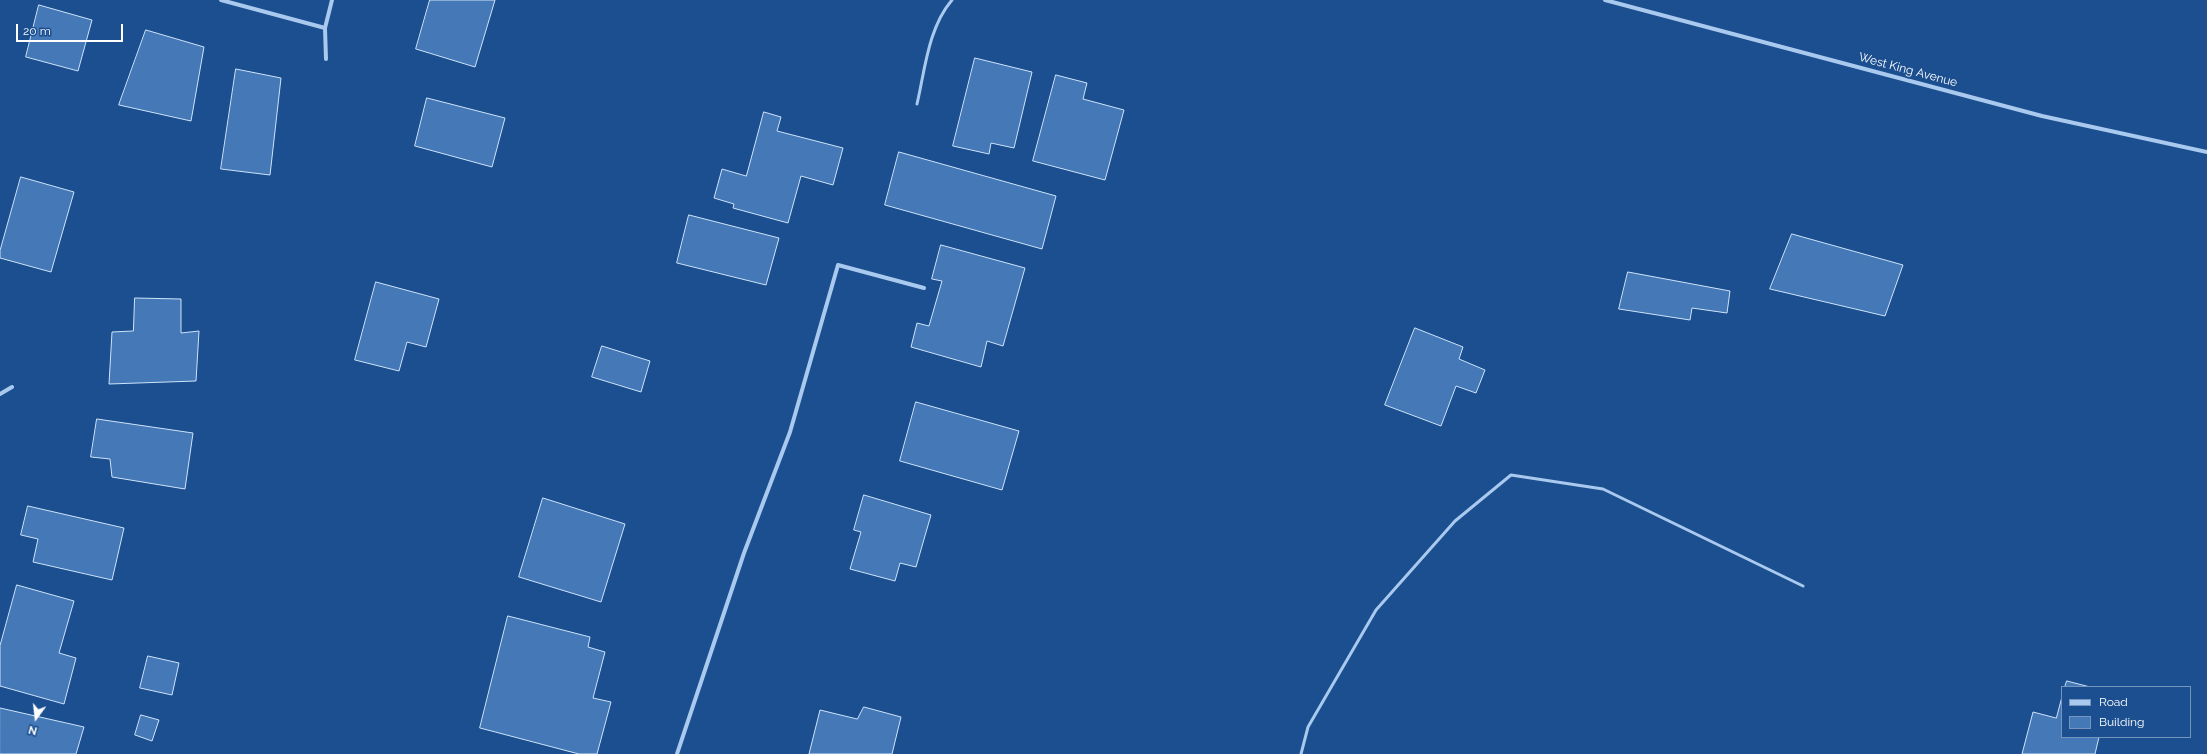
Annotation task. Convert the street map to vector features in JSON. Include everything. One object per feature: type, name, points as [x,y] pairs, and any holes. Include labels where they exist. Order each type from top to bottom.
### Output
[{"type":"street","points":[[221,0],[325,28]]},
{"type":"street","points":[[326,59],[325,28],[332,0]]},
{"type":"street","name":"West King Avenue","points":[[1605,0],[2042,116],[2207,152]]},
{"type":"street","points":[[677,754],[744,553],[790,432],[838,265],[924,288]]},
{"type":"street","points":[[0,394],[12,387]]},
{"type":"lane","points":[[917,104],[930,46],[941,13],[952,0]]},
{"type":"lane","points":[[1301,754],[1308,727],[1376,610],[1455,521],[1511,475],[1603,489],[1802,586]]},
{"type":"building","points":[[430,0],[495,0],[475,67],[416,49]]},
{"type":"building","points":[[39,5],[92,20],[78,71],[26,57]]},
{"type":"building","points":[[146,30],[204,47],[191,121],[119,105]]},
{"type":"building","points":[[975,58],[1032,72],[1014,148],[991,143],[989,154],[953,146]]},
{"type":"building","points":[[236,69],[281,78],[270,175],[221,169]]},
{"type":"building","points":[[1056,75],[1087,83],[1083,99],[1124,110],[1105,180],[1033,161]]},
{"type":"building","points":[[427,98],[505,118],[492,167],[415,146]]},
{"type":"building","points":[[764,112],[781,117],[777,131],[843,148],[833,185],[801,176],[788,223],[733,208],[734,204],[714,198],[722,169],[746,176]]},
{"type":"building","points":[[899,152],[1056,196],[1042,249],[885,205]]},
{"type":"building","points":[[21,177],[74,192],[51,272],[0,258],[0,251]]},
{"type":"building","points":[[689,215],[779,238],[766,285],[677,263]]},
{"type":"building","points":[[1792,234],[1903,265],[1885,316],[1770,289]]},
{"type":"building","points":[[941,245],[1025,268],[1003,346],[987,341],[981,367],[911,347],[917,323],[929,326],[942,281],[932,279]]},
{"type":"building","points":[[1628,272],[1730,291],[1727,313],[1692,308],[1690,320],[1619,309]]},
{"type":"building","points":[[376,282],[439,299],[426,347],[407,342],[399,371],[355,360]]},
{"type":"building","points":[[135,298],[181,299],[181,333],[199,331],[196,381],[109,384],[112,332],[133,331]]},
{"type":"building","points":[[1415,328],[1463,347],[1459,359],[1485,370],[1476,393],[1456,386],[1441,426],[1385,405]]},
{"type":"building","points":[[602,346],[650,361],[641,392],[592,377]]},
{"type":"building","points":[[916,402],[1019,431],[1002,490],[900,461]]},
{"type":"building","points":[[97,419],[193,433],[185,489],[112,477],[110,459],[91,457]]},
{"type":"building","points":[[864,495],[931,515],[916,567],[900,563],[895,581],[850,569],[861,532],[854,530]]},
{"type":"building","points":[[543,498],[625,524],[601,602],[519,577]]},
{"type":"building","points":[[28,506],[124,528],[112,580],[33,562],[38,539],[21,535]]},
{"type":"building","points":[[17,585],[74,601],[59,653],[76,658],[64,704],[0,686],[0,646]]},
{"type":"building","points":[[508,616],[590,637],[588,647],[605,652],[593,698],[611,702],[597,754],[579,754],[480,728]]},
{"type":"building","points":[[148,656],[179,663],[172,695],[140,688]]},
{"type":"building","points":[[2067,681],[2086,686],[2065,686]]},
{"type":"building","points":[[2061,700],[2061,738],[2099,738],[2095,754],[2022,754],[2033,712],[2056,718]]},
{"type":"building","points":[[864,707],[901,717],[892,754],[809,754],[820,710],[857,719]]},
{"type":"building","points":[[0,708],[84,727],[76,754],[0,754]]},
{"type":"building","points":[[141,715],[159,720],[152,741],[135,735]]}]
